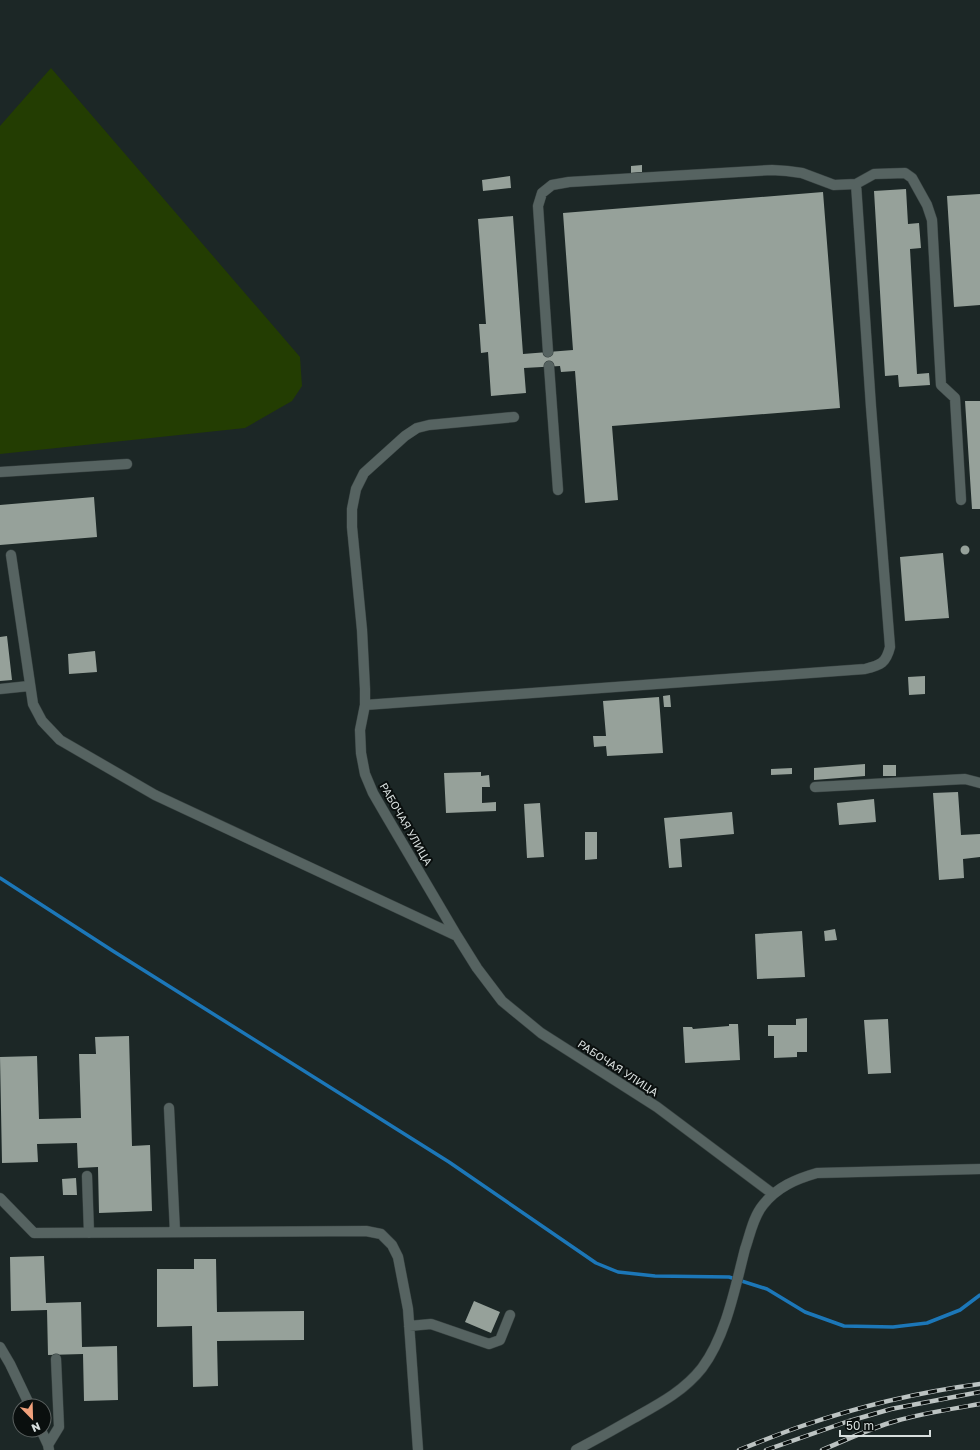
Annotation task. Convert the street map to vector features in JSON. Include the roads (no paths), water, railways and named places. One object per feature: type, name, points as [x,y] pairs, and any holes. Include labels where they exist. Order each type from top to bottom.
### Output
[{"type":"street","points":[[548,352],[538,206],[542,193],[552,185],[569,182],[772,170],[787,170],[834,185],[856,184],[874,174],[905,173],[912,178],[927,205],[932,220],[941,385],[955,398],[961,500]]},
{"type":"street","points":[[365,705],[865,669],[878,666],[887,658],[890,647],[871,407],[856,184]]},
{"type":"street","points":[[549,366],[558,490]]},
{"type":"street","name":"РАБОЧАЯ УЛИЦА","points":[[514,417],[429,425],[416,428],[364,473],[356,489],[352,509],[352,521],[362,630],[365,705],[360,730],[361,753],[365,774],[384,812],[457,936],[477,968],[502,1001],[541,1033],[657,1107],[774,1194]]},
{"type":"street","points":[[0,472],[127,464]]},
{"type":"street","points":[[11,555],[29,686],[33,704],[42,721],[60,740],[155,795],[457,936]]},
{"type":"street","points":[[0,689],[29,686]]},
{"type":"street","points":[[815,787],[965,778],[980,783]]},
{"type":"street","points":[[169,1108],[175,1232]]},
{"type":"street","points":[[576,1450],[675,1394],[692,1380],[712,1351],[722,1329],[753,1224],[762,1206],[774,1194],[788,1184],[802,1177],[817,1173],[980,1169]]},
{"type":"street","points":[[87,1176],[89,1233]]},
{"type":"street","points":[[0,1198],[34,1233],[366,1231],[381,1234],[392,1245],[398,1257],[408,1309],[418,1450]]},
{"type":"street","points":[[409,1326],[431,1324],[489,1344],[500,1340],[510,1315]]},
{"type":"street","points":[[0,1347],[26,1398]]},
{"type":"street","points":[[48,1448],[58,1427],[56,1359]]},
{"type":"street","points":[[44,1438],[48,1448]]},
{"type":"waterway","points":[[0,878],[113,951],[449,1162],[596,1263],[618,1272],[655,1276],[729,1277],[767,1289],[805,1312],[844,1326],[893,1327],[927,1323],[960,1310],[980,1295]]},
{"type":"railway","points":[[739,1450],[776,1435],[843,1413],[934,1391],[980,1384]]},
{"type":"railway","points":[[766,1450],[846,1422],[891,1409],[980,1392]]},
{"type":"railway","points":[[822,1450],[868,1431],[906,1418],[980,1404]]}]
